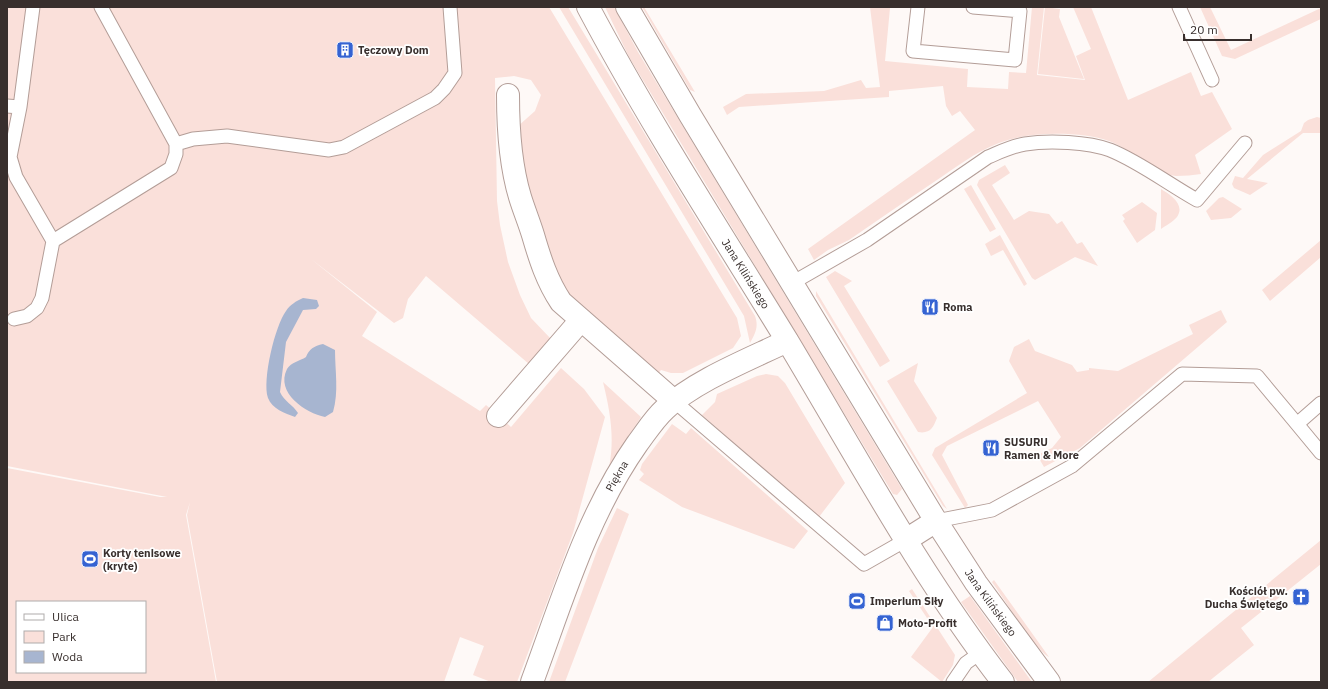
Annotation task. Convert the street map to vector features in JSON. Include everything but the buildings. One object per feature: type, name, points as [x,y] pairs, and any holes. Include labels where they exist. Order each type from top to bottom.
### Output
[{"type":"street","name":"Jana Kilińskiego","points":[[588,7],[656,128],[787,341],[906,540],[980,653],[1003,682]]},
{"type":"street","name":"Jana Kilińskiego","points":[[627,7],[792,284],[936,521],[976,583],[1049,682]]},
{"type":"street","points":[[508,95],[508,124],[513,165],[520,196],[543,270],[552,289],[561,302],[674,401]]},
{"type":"street","points":[[498,416],[581,320]]},
{"type":"street","name":"Piękna","points":[[532,682],[585,541],[603,502],[633,450],[655,420],[674,401],[698,385],[787,341]]},
{"type":"street","points":[[906,540],[936,521]]},
{"type":"lane","points":[[14,319],[27,316],[37,308],[42,298],[52,241],[12,168],[10,157],[14,106],[33,7]]},
{"type":"lane","points":[[52,241],[171,168],[176,154],[176,144],[101,7]]},
{"type":"lane","points":[[176,144],[193,140],[227,136],[329,150],[344,147],[435,98],[450,82],[455,73],[450,7]]},
{"type":"lane","points":[[918,7],[913,52],[1015,60],[1020,11],[974,7]]},
{"type":"lane","points":[[1179,7],[1212,80]]},
{"type":"lane","points":[[792,284],[867,240],[988,157],[1008,148],[1044,142],[1095,146],[1110,150],[1197,200],[1245,143]]},
{"type":"lane","points":[[936,521],[992,510],[1072,466],[1182,374],[1257,376],[1321,453]]},
{"type":"lane","points":[[674,401],[864,564],[906,540]]},
{"type":"lane","points":[[1296,424],[1321,403]]},
{"type":"lane","points":[[953,682],[966,663],[980,653]]},
{"type":"green space","points":[[7,7],[549,7],[737,318],[741,336],[733,348],[683,373],[671,373],[661,370],[657,375],[564,293],[523,173],[517,127],[535,111],[541,95],[531,80],[514,76],[495,78],[497,201],[500,225],[508,262],[520,295],[531,318],[551,339],[529,364],[426,276],[408,299],[403,318],[394,323],[311,259],[377,312],[362,336],[480,411],[486,405],[511,427],[561,368],[584,389],[605,417],[573,533],[517,682],[491,682],[473,675],[484,646],[460,637],[444,682],[217,682],[187,515],[190,502],[186,515],[216,682],[7,682],[7,468],[160,497],[167,497],[7,466]]},
{"type":"green space","points":[[559,7],[568,7],[755,316],[755,333],[750,343],[744,316]]},
{"type":"green space","points":[[605,7],[614,7],[638,52],[902,489],[897,495],[893,494],[629,57]]},
{"type":"green space","points":[[642,7],[644,7],[695,92],[690,90]]},
{"type":"green space","points":[[870,7],[890,8],[885,61],[968,69],[967,87],[1008,89],[1009,72],[1026,73],[1032,7],[1044,7],[1037,75],[1085,80],[1076,56],[1091,49],[1073,7],[1091,7],[1128,100],[1191,72],[1201,96],[1212,92],[1232,129],[1195,155],[1201,174],[1183,176],[1167,174],[1150,166],[1126,149],[1109,141],[1084,135],[1039,134],[1011,139],[990,147],[973,156],[849,240],[828,250],[814,260],[808,249],[975,130],[960,111],[952,116],[946,106],[943,86],[889,91],[889,97],[739,107],[727,115],[723,107],[746,94],[824,91],[861,80],[866,88],[880,87]]},
{"type":"green space","points":[[1045,7],[1060,9],[1059,17],[1084,79],[1038,74]]},
{"type":"green space","points":[[1200,7],[1210,7],[1231,50],[1321,8],[1321,19],[1235,59],[1222,56]]},
{"type":"green space","points":[[1317,117],[1321,118],[1321,133],[1303,133],[1247,179],[1268,183],[1250,195],[1234,188],[1232,184],[1235,176],[1243,178],[1263,155],[1301,131],[1304,123],[1308,120]]},
{"type":"green space","points":[[1005,165],[1010,173],[992,185],[1014,220],[1029,211],[1049,214],[1057,224],[1062,221],[1077,244],[1082,242],[1098,266],[1075,257],[1035,280],[1032,278],[977,185],[979,180]]},
{"type":"green space","points":[[971,185],[996,229],[990,232],[964,189]]},
{"type":"green space","points":[[1161,189],[1175,200],[1178,204],[1179,212],[1177,217],[1161,229]]},
{"type":"green space","points":[[1223,197],[1242,209],[1231,218],[1211,220],[1206,211],[1219,198]]},
{"type":"green space","points":[[1142,202],[1157,213],[1155,230],[1137,243],[1123,221],[1125,219],[1122,215]]},
{"type":"green space","points":[[1000,235],[1027,284],[1024,286],[1003,250],[991,256],[985,244]]},
{"type":"green space","points":[[1321,240],[1321,257],[1270,301],[1262,290]]},
{"type":"green space","points":[[835,271],[852,281],[844,286],[890,361],[880,367],[826,277]]},
{"type":"green space","points":[[816,291],[947,509],[943,506],[816,296]]},
{"type":"green space","points":[[1221,310],[1227,322],[1080,448],[1044,467],[1037,455],[1052,448],[1061,437],[1038,401],[947,446],[942,455],[968,505],[965,508],[932,455],[935,448],[1027,393],[1009,361],[1014,347],[1029,339],[1035,351],[1072,365],[1077,372],[1089,370],[1089,368],[1118,371],[1193,334],[1189,325]]},
{"type":"green space","points":[[918,363],[914,381],[937,418],[930,430],[925,432],[918,432],[887,381]]},
{"type":"green space","points":[[766,374],[778,376],[785,383],[845,483],[819,517],[702,415],[715,402],[717,394],[757,376]]},
{"type":"green space","points":[[603,382],[641,417],[609,467],[612,435],[608,403]]},
{"type":"green space","points":[[672,424],[686,434],[691,428],[808,531],[794,549],[682,507],[639,480],[644,474],[640,470],[642,464]]},
{"type":"green space","points":[[617,508],[629,514],[565,682],[549,682],[598,548]]},
{"type":"green space","points":[[1321,540],[1321,564],[1241,628],[1254,645],[1208,682],[1148,682]]},
{"type":"green space","points":[[994,580],[1049,657],[1036,645],[1020,623],[992,582]]},
{"type":"green space","points":[[912,589],[955,655],[953,665],[942,682],[911,657],[933,627],[909,591]]},
{"type":"green space","points":[[970,596],[1032,682],[1018,682],[961,602]]},
{"type":"water","points":[[303,298],[317,300],[319,306],[316,309],[303,310],[286,342],[280,392],[298,413],[295,417],[272,405],[268,398],[267,379],[274,340],[282,318],[289,307]]},
{"type":"water","points":[[323,344],[335,350],[336,381],[336,397],[333,412],[325,417],[309,411],[294,400],[285,386],[284,378],[287,369],[291,365],[306,357],[312,348]]},
{"type":"place","name":"Tęczowy Dom","points":[[345,50]]},
{"type":"place","name":"Roma","points":[[930,307]]},
{"type":"place","name":"SUSURU Ramen & More","points":[[991,448]]},
{"type":"place","name":"Korty tenisowe (kryte)","points":[[90,559]]},
{"type":"place","name":"Kościół pw. Ducha Świętego","points":[[1301,597]]},
{"type":"place","name":"Imperium Siły","points":[[857,601]]},
{"type":"place","name":"Moto-Profit","points":[[885,623]]}]
